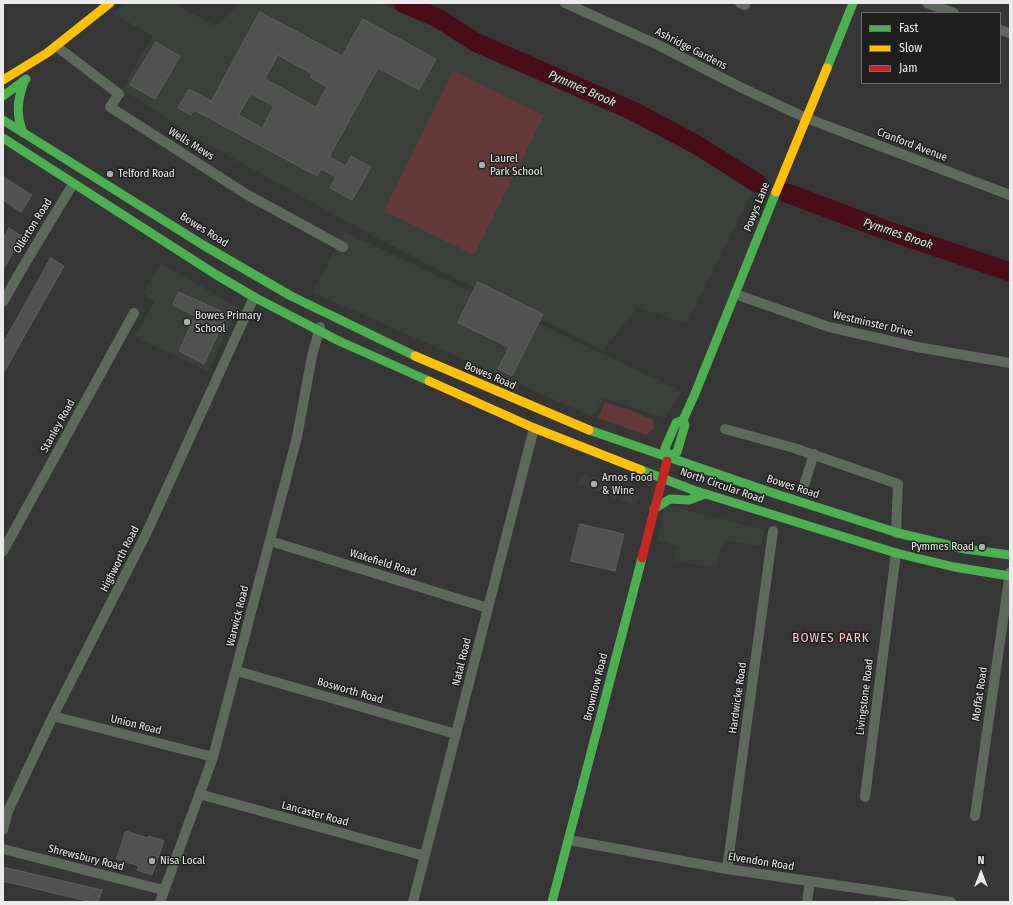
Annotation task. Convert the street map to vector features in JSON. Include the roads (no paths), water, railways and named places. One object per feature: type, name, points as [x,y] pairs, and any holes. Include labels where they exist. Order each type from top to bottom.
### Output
[{"type":"main road","points":[[3,80],[47,53],[110,3]]},
{"type":"main road","name":"Powys Lane","points":[[662,477],[668,457],[665,448],[676,423],[683,420],[853,3]]},
{"type":"main road","points":[[3,96],[24,82],[47,53]]},
{"type":"main road","points":[[23,133],[16,116],[16,109],[24,82]]},
{"type":"main road","name":"Bowes Road","points":[[3,120],[203,245],[285,293],[324,314],[436,366],[581,428],[606,435],[782,497],[896,533],[990,553],[1010,555]]},
{"type":"main road","points":[[3,138],[33,159],[176,247],[215,274],[319,331],[534,428],[662,477]]},
{"type":"main road","points":[[11,154],[33,159]]},
{"type":"main road","points":[[581,428],[604,442],[660,465],[662,477]]},
{"type":"main road","name":"North Circular Road","points":[[662,477],[705,494],[896,553]]},
{"type":"main road","name":"Brownlow Road","points":[[552,902],[662,477]]},
{"type":"main road","points":[[654,509],[670,499],[688,500],[705,494]]},
{"type":"main road","points":[[896,553],[954,567],[1010,573]]},
{"type":"street","name":"Ashridge Gardens","points":[[565,3],[656,44],[740,87],[806,118]]},
{"type":"street","points":[[927,3],[951,12]]},
{"type":"street","name":"Wells Mews","points":[[56,46],[119,94],[110,107],[246,194],[343,247]]},
{"type":"street","name":"Cranford Avenue","points":[[806,118],[1010,195]]},
{"type":"street","name":"Ollerton Road","points":[[3,302],[27,258],[42,237],[73,184]]},
{"type":"street","name":"Westminster Drive","points":[[735,294],[844,330],[917,347],[1010,363]]},
{"type":"street","name":"Highworth Road","points":[[3,830],[8,811],[53,716],[146,534],[254,296]]},
{"type":"street","name":"Stanley Road","points":[[3,551],[134,313]]},
{"type":"street","name":"Warwick Road","points":[[160,902],[213,757],[298,436],[312,356],[324,314]]},
{"type":"street","name":"Natal Road","points":[[413,902],[534,428]]},
{"type":"street","points":[[726,429],[814,454],[898,484],[896,533]]},
{"type":"street","points":[[804,485],[814,454]]},
{"type":"street","name":"Hardwicke Road","points":[[727,869],[773,531]]},
{"type":"street","name":"Wakefield Road","points":[[270,541],[488,608]]},
{"type":"street","name":"Livingstone Road","points":[[865,797],[896,553]]},
{"type":"street","name":"Moffat Road","points":[[975,816],[1010,573]]},
{"type":"street","name":"Bosworth Road","points":[[237,670],[456,734]]},
{"type":"street","name":"Union Road","points":[[53,716],[213,757]]},
{"type":"street","name":"Lancaster Road","points":[[199,794],[425,856]]},
{"type":"street","name":"Elvendon Road","points":[[569,840],[727,869],[951,902]]},
{"type":"street","name":"Shrewsbury Road","points":[[3,849],[164,890]]},
{"type":"street","points":[[806,902],[810,882]]},
{"type":"waterway","name":"Pymmes Brook","points":[[403,3],[438,18],[475,42],[633,111],[697,145],[757,183]]},
{"type":"waterway","name":"Pymmes Brook","points":[[787,193],[883,229],[1010,272]]},
{"type":"place","name":"Laurel Park School","points":[[482,165]]},
{"type":"place","name":"Telford Road","points":[[110,174]]},
{"type":"place","name":"Bowes Primary School","points":[[187,322]]},
{"type":"place","name":"Arnos Food & Wine","points":[[594,484]]},
{"type":"place","name":"Pymmes Road","points":[[982,547]]},
{"type":"place","name":"Nisa Local","points":[[152,861]]},
{"type":"district","name":"BOWES PARK","points":[[831,638]]}]
